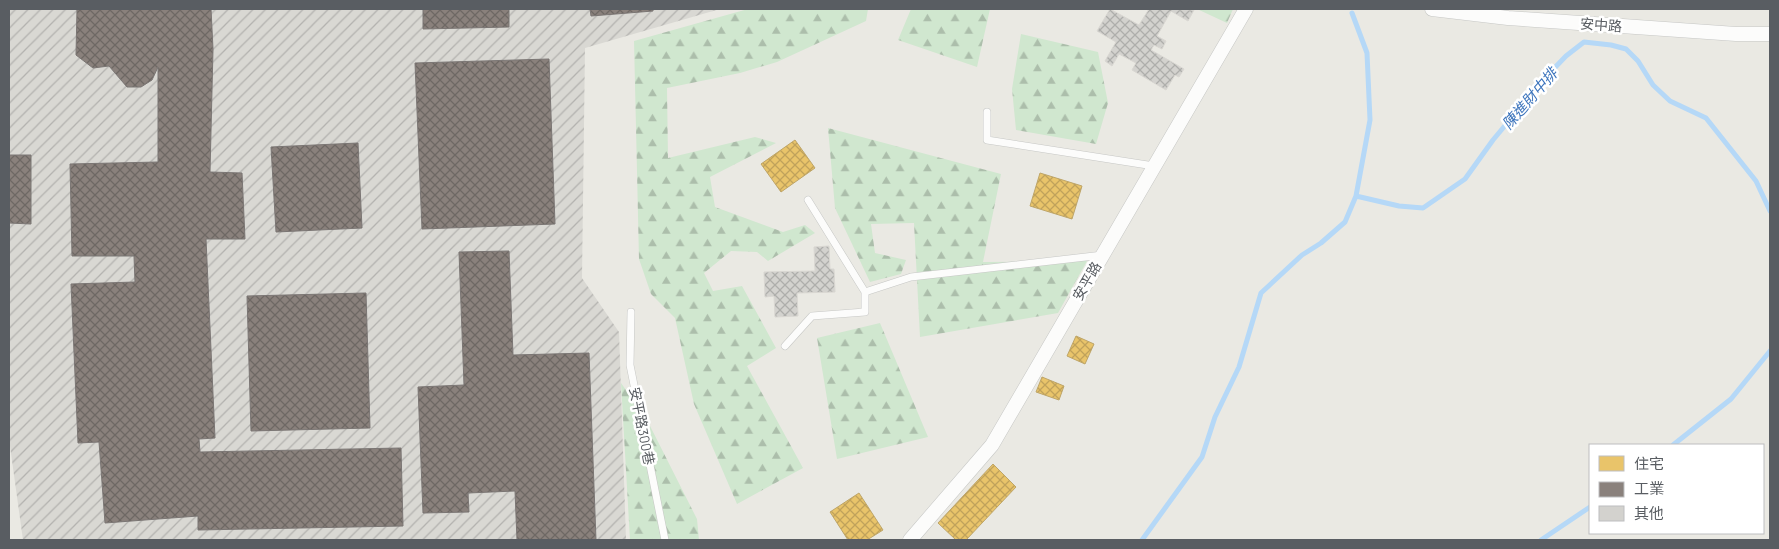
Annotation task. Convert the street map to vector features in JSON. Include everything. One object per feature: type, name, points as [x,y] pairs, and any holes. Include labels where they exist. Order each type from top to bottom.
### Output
[{"type":"street","name":"安平路","points":[[910,540],[992,445],[1246,9]]},
{"type":"street","name":"安中路","points":[[1432,9],[1508,18],[1736,34],[1770,34]]},
{"type":"lane","points":[[987,112],[987,140],[1154,166]]},
{"type":"lane","points":[[785,346],[812,316],[865,312],[865,292],[808,200]]},
{"type":"lane","points":[[865,292],[911,278],[1103,254]]},
{"type":"lane","name":"安平路300巷","points":[[631,312],[630,365],[665,540]]},
{"type":"shaded area","points":[[9,9],[720,9],[585,48],[582,278],[619,332],[626,540],[23,540],[9,439]]},
{"type":"green space","points":[[748,9],[868,9],[866,21],[777,62],[740,73],[667,88],[668,158],[755,137],[776,143],[710,177],[715,207],[783,232],[805,225],[815,233],[768,261],[757,252],[731,251],[704,273],[713,291],[742,286],[776,348],[747,366],[803,468],[737,504],[694,404],[675,318],[651,294],[639,259],[634,41]]},
{"type":"green space","points":[[911,9],[990,9],[977,67],[898,40]]},
{"type":"green space","points":[[1197,9],[1233,9],[1227,23]]},
{"type":"green space","points":[[1021,34],[1098,52],[1108,103],[1096,144],[1016,130],[1012,89]]},
{"type":"green space","points":[[828,128],[1001,174],[983,262],[1087,261],[1058,313],[920,337],[914,223],[871,224],[875,253],[906,260],[901,274],[870,282],[835,208]]},
{"type":"green space","points":[[880,323],[928,437],[837,459],[817,338]]},
{"type":"green space","points":[[621,383],[646,418],[697,519],[699,540],[630,540]]},
{"type":"building: 住宅","points":[[795,140],[815,168],[781,192],[761,164]]},
{"type":"building: 住宅","points":[[1040,173],[1082,186],[1072,219],[1030,206]]},
{"type":"building: 住宅","points":[[1076,336],[1094,344],[1085,364],[1067,356]]},
{"type":"building: 住宅","points":[[1042,377],[1064,386],[1059,400],[1036,392]]},
{"type":"building: 住宅","points":[[993,464],[1016,487],[966,540],[956,540],[938,523]]},
{"type":"building: 住宅","points":[[859,493],[883,530],[867,540],[848,540],[830,512]]},
{"type":"building: 工業","points":[[77,9],[211,9],[213,49],[210,172],[242,173],[245,239],[206,239],[215,438],[199,439],[200,452],[401,448],[403,526],[198,530],[198,516],[105,523],[99,442],[78,443],[71,284],[135,282],[134,256],[72,256],[70,164],[158,162],[158,67],[152,80],[141,87],[127,87],[109,66],[93,68],[76,55]]},
{"type":"building: 工業","points":[[423,9],[509,9],[509,27],[423,29]]},
{"type":"building: 工業","points":[[590,9],[653,9],[653,11],[591,16]]},
{"type":"building: 工業","points":[[549,59],[555,224],[422,229],[415,63]]},
{"type":"building: 工業","points":[[358,143],[362,228],[276,232],[271,147]]},
{"type":"building: 工業","points":[[9,155],[31,155],[31,224],[9,223]]},
{"type":"building: 工業","points":[[509,251],[513,355],[589,353],[596,540],[517,540],[515,491],[468,493],[469,512],[423,513],[418,387],[464,385],[459,252]]},
{"type":"building: 工業","points":[[366,293],[370,428],[251,431],[247,296]]},
{"type":"building: 其他","points":[[1110,9],[1139,25],[1149,9],[1194,10],[1188,21],[1171,11],[1157,36],[1166,41],[1162,49],[1154,45],[1151,50],[1184,69],[1179,77],[1175,75],[1166,90],[1132,70],[1136,63],[1119,54],[1112,66],[1105,61],[1116,42],[1097,31]]},
{"type":"building: 其他","points":[[829,246],[830,269],[834,269],[835,292],[797,293],[798,316],[775,317],[774,296],[765,297],[764,272],[815,271],[814,247]]},
{"type":"waterway","points":[[1142,540],[1202,457],[1215,417],[1239,367],[1261,293],[1302,255],[1321,243],[1345,222],[1356,196],[1370,120],[1367,53],[1352,13]]},
{"type":"waterway","name":"陳進財中排","points":[[1356,196],[1399,206],[1423,208],[1465,179],[1493,140],[1543,80],[1566,56],[1584,42],[1626,49],[1638,61],[1653,85],[1670,101],[1706,118],[1756,181],[1770,211]]},
{"type":"waterway","points":[[1674,444],[1731,399],[1770,351]]},
{"type":"waterway","points":[[1541,540],[1589,508]]}]
